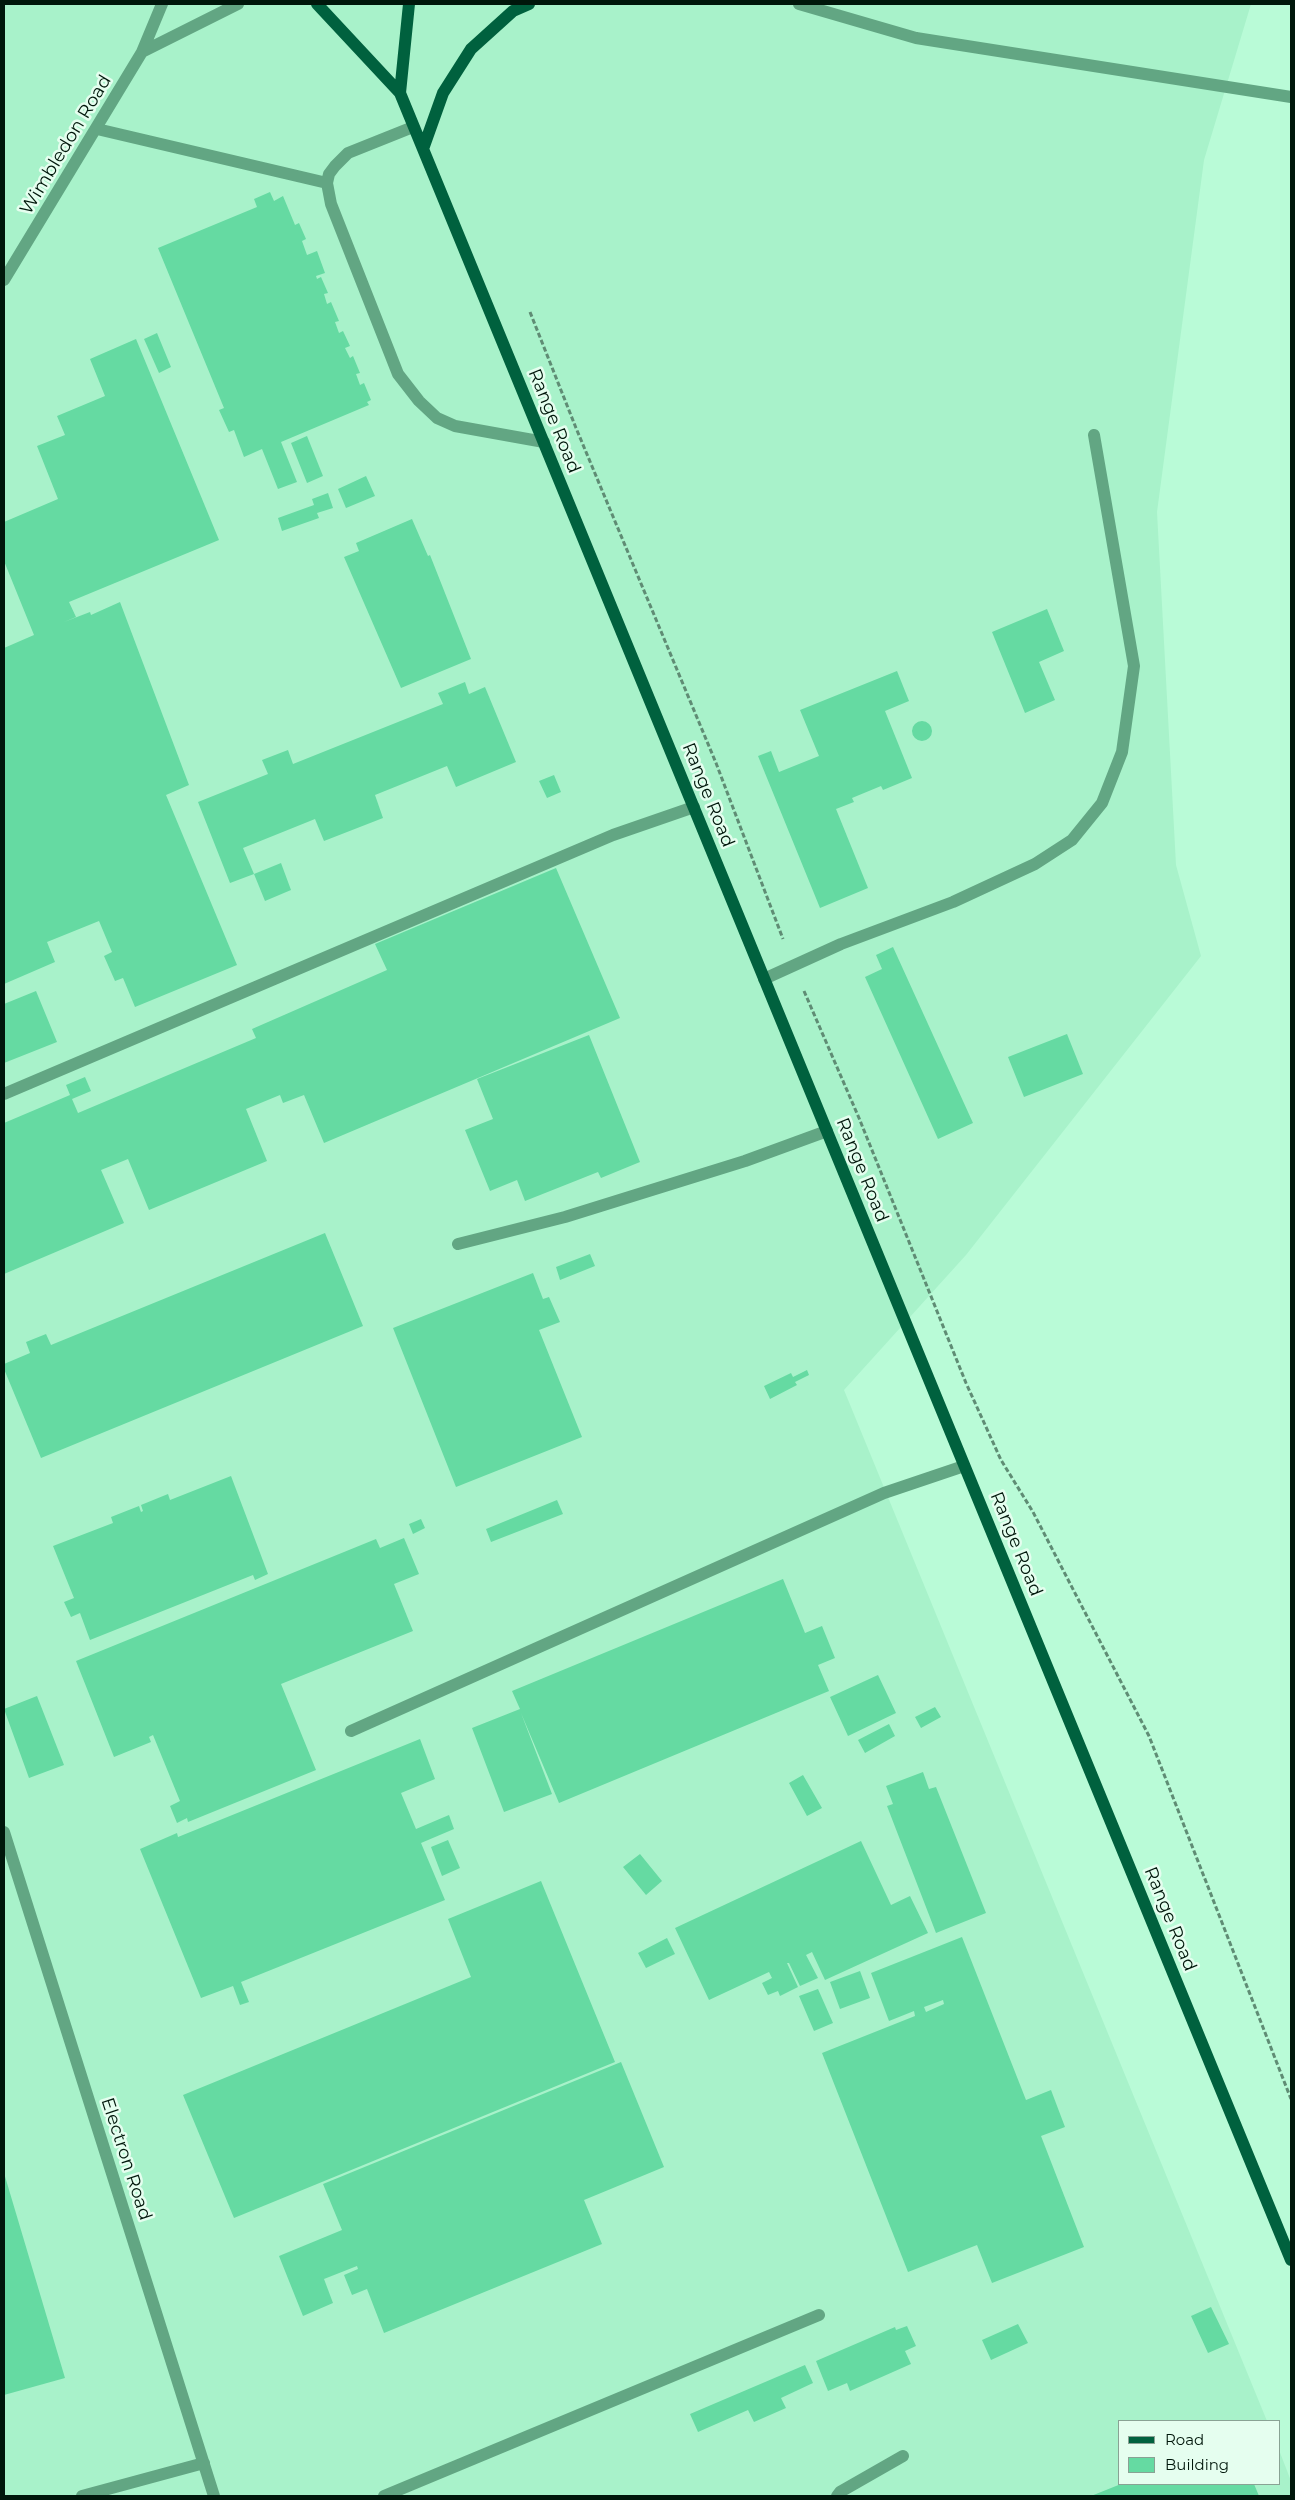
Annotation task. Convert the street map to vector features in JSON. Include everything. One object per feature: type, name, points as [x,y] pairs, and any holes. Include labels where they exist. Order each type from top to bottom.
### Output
[{"type":"main road","name":"Range Road","points":[[317,4],[400,93],[1291,2260]]},
{"type":"main road","name":"Range Road","points":[[400,93],[409,4]]},
{"type":"main road","points":[[423,149],[444,92],[470,49],[513,11],[529,4]]},
{"type":"street","name":"Wimbledon Road","points":[[4,280],[142,52],[162,4]]},
{"type":"street","points":[[142,52],[238,4]]},
{"type":"street","points":[[799,4],[916,38],[1291,97]]},
{"type":"street","points":[[413,126],[348,153],[329,174],[328,183],[331,204],[398,374],[419,401],[437,418],[456,426],[544,442]]},
{"type":"street","points":[[97,129],[328,183]]},
{"type":"street","points":[[764,979],[842,944],[953,902],[1035,864],[1072,840],[1102,803],[1122,752],[1134,666],[1094,435]]},
{"type":"street","points":[[4,1094],[613,836],[694,807]]},
{"type":"street","points":[[458,1244],[575,1214],[745,1161],[827,1131]]},
{"type":"street","points":[[351,1731],[884,1493],[964,1466]]},
{"type":"street","name":"Electron Road","points":[[4,1832],[214,2496]]},
{"type":"street","points":[[384,2496],[819,2315]]},
{"type":"street","points":[[837,2496],[840,2492],[903,2456]]},
{"type":"street","points":[[82,2496],[204,2464]]},
{"type":"path","points":[[530,312],[576,428],[716,763],[793,966],[859,1118],[966,1383],[1001,1460],[1033,1512],[1148,1736],[1291,2100]]},
{"type":"shaded area","points":[[4,4],[1251,4],[1204,160],[1157,512],[1176,865],[1201,956],[966,1255],[844,1390],[1267,2420],[1118,2420],[1118,2485],[1280,2485],[1280,2453],[1291,2481],[1291,2496],[4,2496]]},
{"type":"building","points":[[270,192],[274,201],[283,196],[295,225],[299,223],[306,239],[302,241],[307,255],[317,251],[325,273],[316,276],[317,279],[321,277],[328,293],[324,294],[327,304],[331,302],[339,321],[335,322],[339,333],[343,331],[350,346],[345,348],[350,358],[353,356],[360,373],[356,374],[360,385],[364,383],[371,400],[367,402],[369,405],[281,442],[297,482],[278,489],[262,449],[244,457],[234,430],[229,432],[219,410],[224,408],[158,248],[257,207],[254,199]]},
{"type":"building","points":[[157,333],[171,367],[159,373],[144,339]]},
{"type":"building","points":[[136,339],[219,540],[69,602],[76,617],[64,622],[90,612],[91,615],[120,602],[189,785],[166,795],[237,965],[135,1007],[123,978],[115,981],[104,956],[112,952],[99,921],[47,942],[55,962],[4,984],[4,648],[34,635],[4,561],[4,522],[58,499],[37,446],[65,435],[57,416],[105,396],[90,359]]},
{"type":"building","points":[[307,436],[323,476],[307,483],[291,443]]},
{"type":"building","points":[[366,476],[375,496],[346,508],[338,489]]},
{"type":"building","points":[[328,493],[333,508],[317,513],[319,518],[282,531],[278,518],[314,505],[312,499]]},
{"type":"building","points":[[412,519],[428,556],[430,555],[471,659],[401,688],[344,557],[359,551],[356,543]]},
{"type":"building","points":[[1047,609],[1064,651],[1039,662],[1055,700],[1025,713],[992,632]]},
{"type":"building","points":[[897,671],[909,701],[885,711],[912,778],[883,790],[881,786],[852,798],[854,802],[836,809],[868,888],[820,908],[758,756],[771,751],[779,772],[819,756],[800,710]]},
{"type":"building","points":[[465,682],[469,694],[485,687],[516,762],[456,787],[447,766],[375,795],[383,818],[324,841],[315,819],[243,848],[254,874],[230,883],[198,802],[268,774],[262,760],[288,750],[293,764],[443,704],[438,693]]},
{"type":"building","points":[[922,721],[929,724],[932,731],[929,738],[922,741],[915,738],[912,731],[915,724]]},
{"type":"building","points":[[554,775],[561,792],[547,798],[539,781]]},
{"type":"building","points":[[281,863],[291,890],[265,901],[254,874]]},
{"type":"building","points":[[556,868],[620,1018],[324,1143],[304,1095],[283,1103],[280,1095],[246,1109],[267,1161],[149,1210],[128,1159],[101,1170],[124,1223],[4,1274],[4,1123],[70,1095],[66,1085],[85,1077],[91,1091],[72,1099],[78,1113],[256,1038],[252,1029],[387,970],[375,944]]},
{"type":"building","points":[[893,947],[973,1123],[938,1139],[865,977],[882,969],[876,955]]},
{"type":"building","points":[[36,991],[57,1042],[4,1063],[4,1004]]},
{"type":"building","points":[[1067,1034],[1083,1074],[1024,1097],[1008,1057]]},
{"type":"building","points":[[589,1035],[640,1162],[601,1178],[598,1172],[525,1201],[517,1180],[490,1191],[465,1130],[493,1119],[477,1079]]},
{"type":"building","points":[[325,1233],[363,1326],[41,1458],[4,1369],[4,1364],[30,1353],[26,1342],[46,1334],[51,1345]]},
{"type":"building","points":[[590,1254],[595,1266],[560,1280],[556,1267]]},
{"type":"building","points":[[533,1273],[543,1299],[549,1297],[560,1322],[539,1330],[582,1437],[456,1487],[393,1328]]},
{"type":"building","points":[[807,1370],[809,1375],[795,1382],[797,1385],[770,1399],[764,1386],[791,1373],[793,1377]]},
{"type":"building","points":[[231,1476],[268,1574],[255,1580],[253,1575],[90,1640],[80,1613],[71,1617],[64,1602],[74,1598],[53,1546],[113,1523],[111,1517],[139,1506],[141,1512],[143,1511],[141,1505],[168,1494],[170,1500]]},
{"type":"building","points":[[557,1500],[563,1514],[491,1542],[486,1529]]},
{"type":"building","points":[[421,1519],[425,1528],[413,1534],[409,1524]]},
{"type":"building","points":[[404,1538],[419,1574],[394,1584],[413,1631],[281,1684],[316,1770],[188,1822],[187,1818],[177,1823],[170,1806],[180,1801],[153,1735],[149,1737],[151,1742],[114,1757],[76,1661],[376,1539],[380,1548]]},
{"type":"building","points":[[783,1579],[805,1633],[822,1626],[835,1658],[818,1665],[829,1691],[559,1803],[521,1713],[552,1794],[504,1812],[472,1728],[520,1709],[512,1691]]},
{"type":"building","points":[[878,1675],[896,1713],[848,1736],[830,1697]]},
{"type":"building","points":[[37,1696],[64,1765],[29,1778],[4,1709]]},
{"type":"building","points":[[935,1707],[941,1717],[921,1728],[915,1717]]},
{"type":"building","points":[[889,1724],[895,1736],[865,1753],[858,1740]]},
{"type":"building","points":[[420,1739],[435,1779],[401,1793],[416,1829],[449,1815],[454,1829],[421,1843],[445,1900],[241,1982],[249,2002],[240,2005],[233,1986],[201,1998],[140,1849],[177,1833],[178,1837]]},
{"type":"building","points":[[923,1772],[929,1789],[936,1787],[986,1913],[936,1933],[887,1806],[893,1804],[886,1786]]},
{"type":"building","points":[[803,1775],[822,1808],[807,1816],[789,1783]]},
{"type":"building","points":[[448,1840],[460,1868],[442,1876],[431,1847]]},
{"type":"building","points":[[861,1841],[891,1905],[910,1896],[928,1933],[825,1980],[812,1952],[806,1955],[818,1978],[800,1986],[789,1963],[787,1963],[798,1987],[780,1996],[778,1991],[768,1995],[762,1983],[772,1978],[769,1972],[709,2000],[675,1928]]},
{"type":"building","points":[[640,1854],[662,1881],[646,1895],[623,1867]]},
{"type":"building","points":[[541,1881],[615,2062],[234,2218],[183,2095],[471,1977],[448,1919]]},
{"type":"building","points":[[962,1937],[1026,2100],[1051,2090],[1065,2127],[1041,2136],[1084,2247],[992,2283],[977,2245],[908,2272],[822,2053],[915,2016],[914,2011],[889,2021],[871,1973]],"holes":[[[943,2000],[944,2004],[926,2012],[924,2007]]]},
{"type":"building","points":[[667,1938],[675,1954],[646,1968],[638,1953]]},
{"type":"building","points":[[860,1971],[870,1998],[840,2009],[830,1982]]},
{"type":"building","points":[[818,1989],[833,2023],[814,2031],[799,1996]]},
{"type":"building","points":[[621,2062],[664,2167],[584,2200],[602,2244],[384,2333],[367,2289],[352,2295],[344,2275],[358,2269],[357,2266],[324,2279],[333,2303],[303,2316],[279,2256],[342,2230],[323,2184]]},
{"type":"building","points":[[4,2173],[65,2378],[4,2395]]},
{"type":"building","points":[[1211,2307],[1229,2344],[1208,2353],[1191,2316]]},
{"type":"building","points":[[1018,2324],[1028,2343],[991,2360],[982,2340]]},
{"type":"building","points":[[907,2326],[916,2346],[905,2351],[911,2364],[850,2391],[847,2383],[828,2391],[816,2361],[895,2327],[896,2330]]},
{"type":"building","points":[[805,2365],[813,2383],[781,2398],[786,2408],[754,2422],[748,2410],[698,2432],[690,2414]]},
{"type":"building","points":[[1118,2485],[1254,2485],[1259,2496],[1091,2496]]}]
